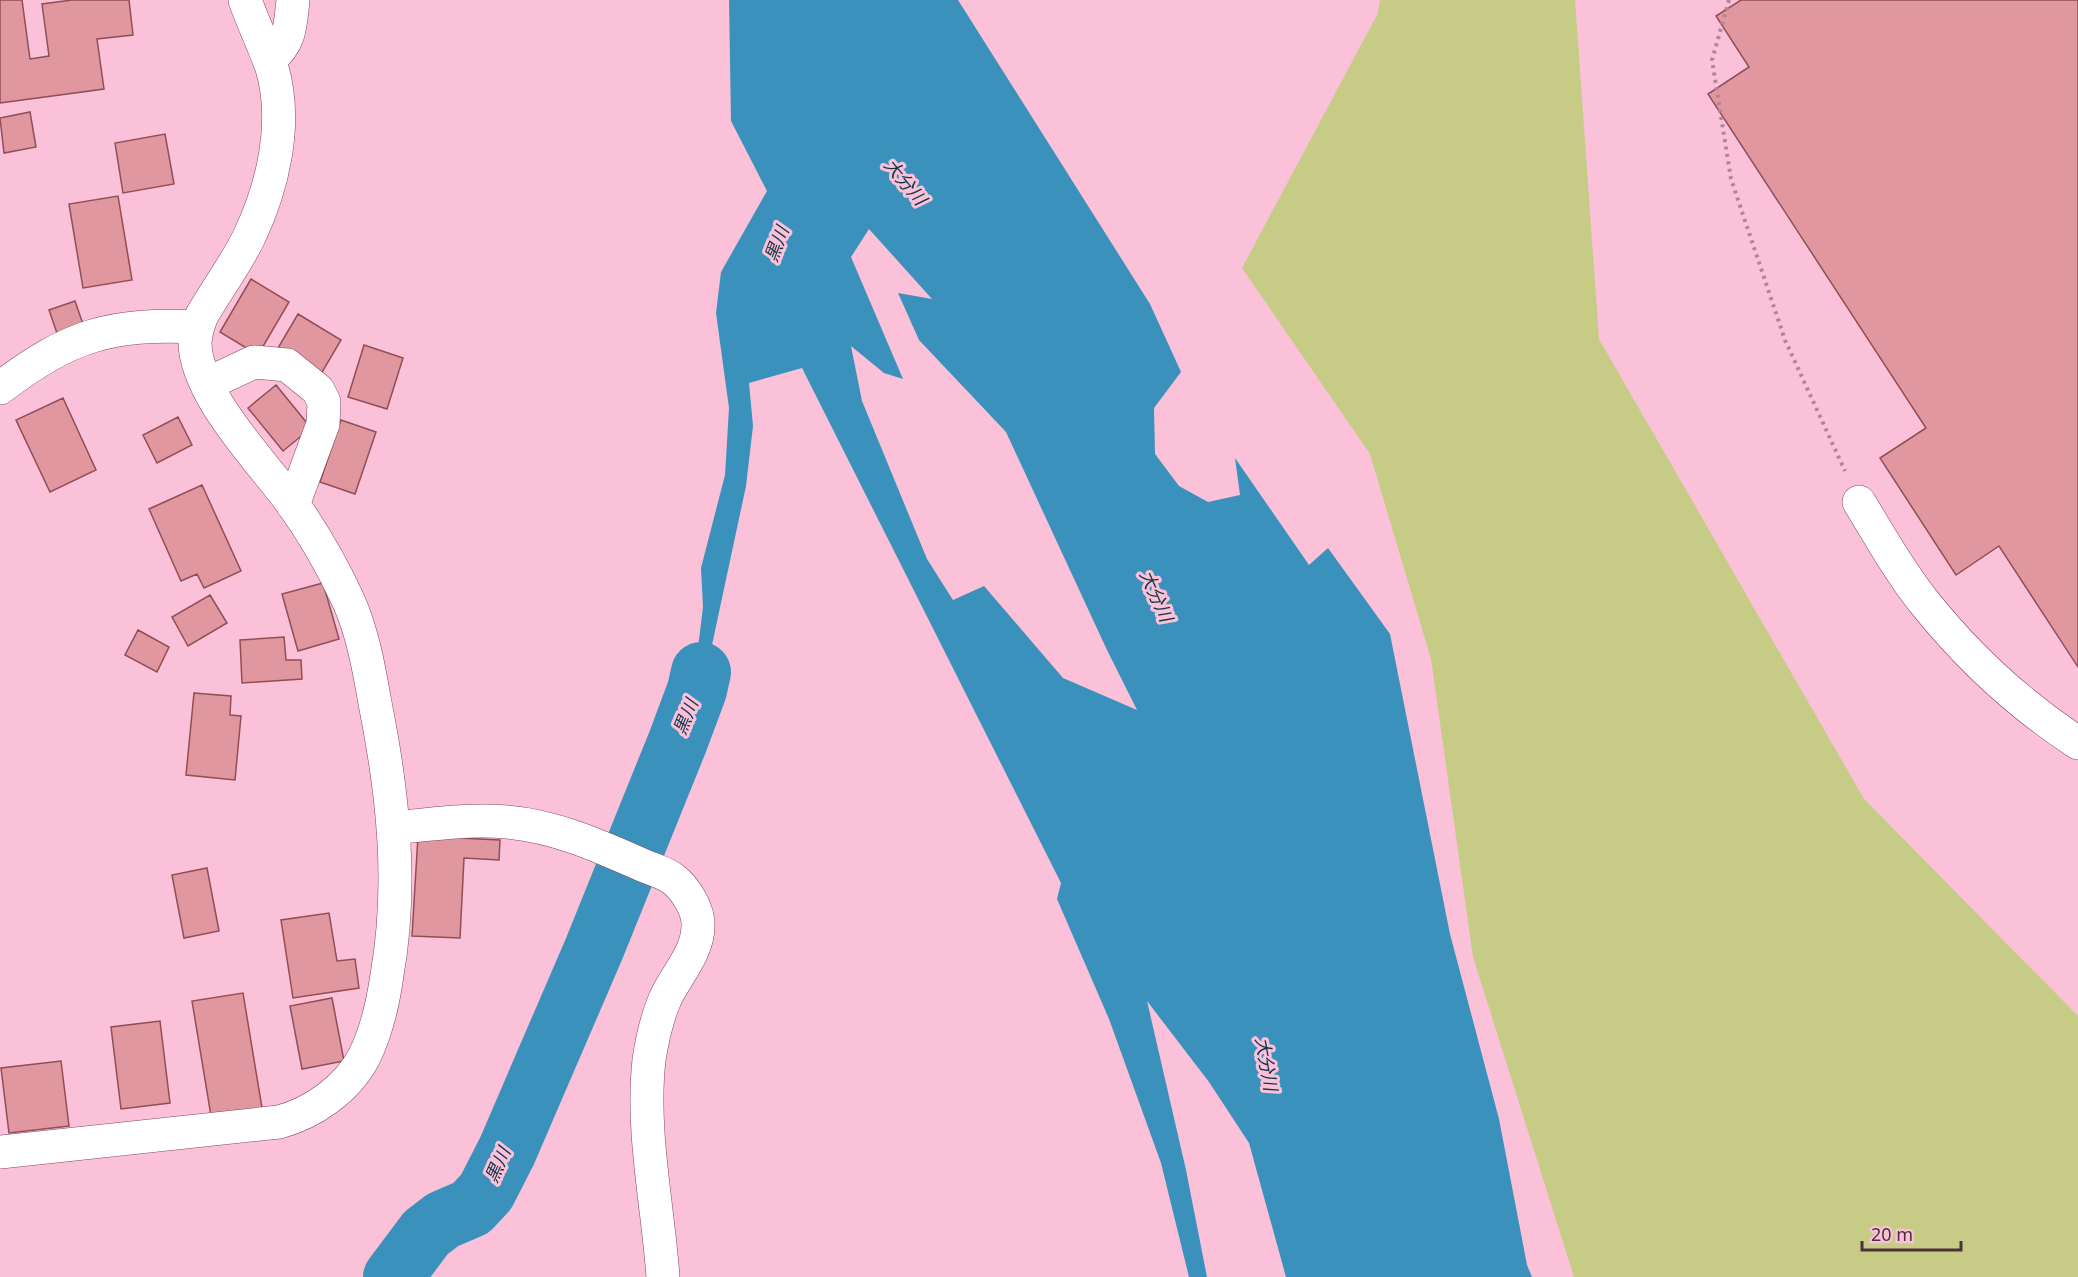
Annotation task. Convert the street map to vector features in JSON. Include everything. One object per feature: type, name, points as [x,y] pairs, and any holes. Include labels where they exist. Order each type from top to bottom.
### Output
[{"type":"street","points":[[0,1152],[279,1122],[297,1117],[320,1104],[345,1082],[363,1058],[381,1016],[395,905],[396,845],[387,767],[365,649],[349,603],[331,566],[293,505],[224,414],[202,375],[195,343],[197,327],[202,315],[248,239],[262,208],[273,170],[278,135],[277,98],[268,60],[245,0]]},
{"type":"street","points":[[268,60],[279,52],[286,42],[293,0]]},
{"type":"street","points":[[0,388],[45,357],[97,333],[143,326],[197,327]]},
{"type":"street","points":[[207,384],[254,362],[287,365],[318,390],[324,402],[323,424],[293,505]]},
{"type":"street","points":[[1859,502],[1923,601],[1949,630],[2012,693],[2044,720],[2078,743]]},
{"type":"street","points":[[394,828],[454,822],[504,822],[530,825],[586,840],[673,879],[694,907],[699,923],[698,936],[657,1020],[649,1061],[648,1128],[663,1277]]},
{"type":"path","points":[[1729,0],[1712,60],[1731,178],[1785,340],[1859,502]]},
{"type":"green space","points":[[1380,0],[1575,0],[1599,339],[1864,799],[2078,1016],[2078,1277],[1574,1277],[1473,957],[1431,659],[1370,454],[1242,268],[1378,13]]},
{"type":"water","name":"大分川","points":[[729,0],[958,0],[1150,304],[1181,372],[1154,408],[1155,454],[1179,486],[1208,502],[1240,495],[1235,458],[1309,565],[1328,548],[1390,634],[1450,934],[1499,1119],[1527,1265],[1532,1277],[1286,1277],[1249,1143],[1209,1082],[1147,1001],[1186,1170],[1207,1277],[1189,1277],[1161,1163],[1109,1019],[1057,899],[1061,883],[802,368],[749,383],[753,426],[746,486],[703,687],[678,763],[671,742],[682,697],[697,656],[703,607],[701,568],[725,475],[729,408],[716,313],[721,272],[767,191],[731,121]],"holes":[[[869,229],[932,299],[898,293],[919,340],[1006,432],[1137,710],[1063,678],[984,586],[953,600],[927,559],[862,401],[851,346],[884,373],[903,379],[851,257]]]},
{"type":"building","points":[[0,0],[22,0],[30,59],[49,56],[42,4],[72,0],[129,0],[133,35],[97,39],[104,89],[0,103]]},
{"type":"building","points":[[1741,0],[2078,0],[2078,667],[1999,546],[1956,575],[1880,458],[1926,428],[1708,94],[1749,67],[1716,16]]},
{"type":"building","points":[[30,112],[36,147],[4,153],[0,118]]},
{"type":"building","points":[[165,134],[174,184],[123,193],[115,143]]},
{"type":"building","points":[[118,196],[132,280],[83,288],[69,204]]},
{"type":"building","points":[[251,279],[289,302],[258,355],[220,332]]},
{"type":"building","points":[[75,301],[84,327],[58,336],[49,310]]},
{"type":"building","points":[[298,314],[341,340],[321,374],[278,348]]},
{"type":"building","points":[[364,345],[403,358],[387,409],[348,397]]},
{"type":"building","points":[[276,385],[311,428],[283,451],[248,408]]},
{"type":"building","points":[[63,398],[96,470],[50,492],[16,420]]},
{"type":"building","points":[[178,417],[192,445],[157,463],[143,435]]},
{"type":"building","points":[[341,420],[376,432],[355,494],[320,482]]},
{"type":"building","points":[[202,485],[241,571],[204,588],[197,574],[181,581],[149,509]]},
{"type":"building","points":[[323,583],[339,639],[298,651],[282,594]]},
{"type":"building","points":[[210,595],[227,623],[188,646],[172,617]]},
{"type":"building","points":[[138,630],[169,647],[157,672],[125,655]]},
{"type":"building","points":[[284,637],[286,660],[301,660],[302,679],[242,683],[240,640]]},
{"type":"building","points":[[194,693],[231,696],[230,715],[241,716],[235,780],[186,775]]},
{"type":"building","points":[[418,836],[500,840],[499,860],[464,858],[460,938],[412,936]]},
{"type":"building","points":[[207,868],[219,931],[184,938],[172,875]]},
{"type":"building","points":[[329,913],[337,961],[355,959],[359,988],[293,998],[281,920]]},
{"type":"building","points":[[243,993],[263,1114],[212,1122],[192,1001]]},
{"type":"building","points":[[332,998],[344,1061],[302,1069],[290,1006]]},
{"type":"building","points":[[160,1021],[170,1103],[121,1109],[111,1027]]},
{"type":"building","points":[[61,1061],[69,1126],[9,1133],[1,1068]]},
{"type":"waterway","name":"黒川","points":[[393,1277],[426,1233],[443,1220],[471,1208],[486,1192],[507,1151],[594,949],[678,741],[697,690],[701,672]]}]
